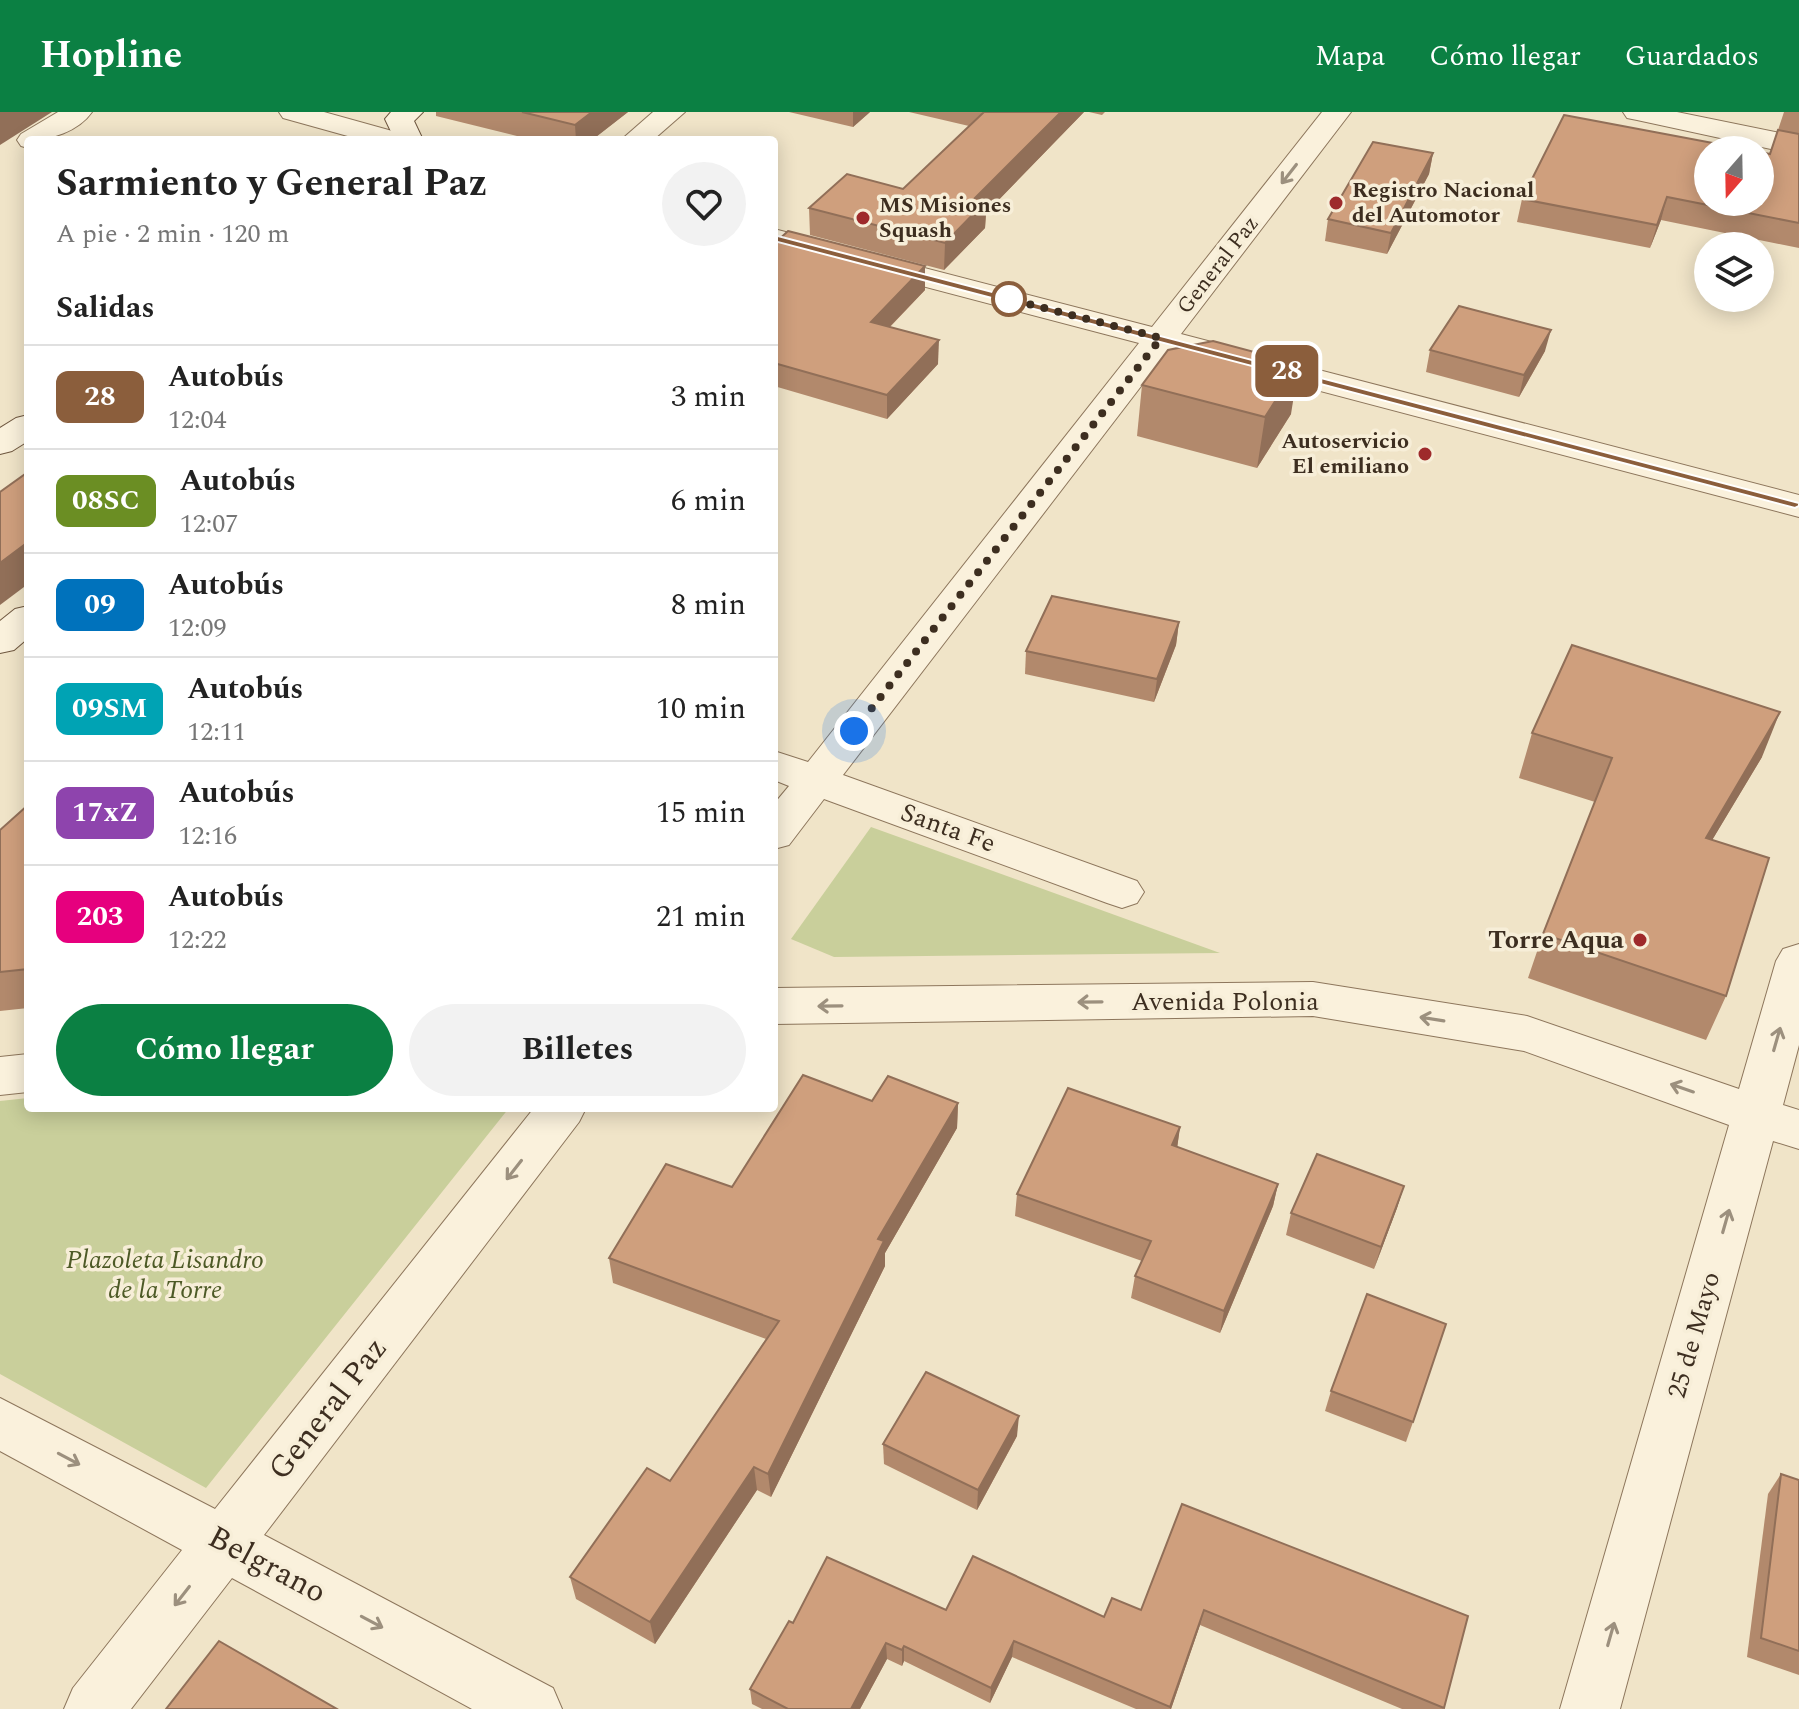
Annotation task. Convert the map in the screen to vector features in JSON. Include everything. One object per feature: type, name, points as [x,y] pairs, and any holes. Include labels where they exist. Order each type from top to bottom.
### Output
[{"type":"street","points":[[38,136],[78,112]]},
{"type":"street","points":[[293,112],[379,136]]},
{"type":"street","points":[[407,136],[399,119],[409,112]]},
{"type":"street","points":[[640,136],[671,112]]},
{"type":"street","name":"General Paz","points":[[778,829],[1337,112]]},
{"type":"street","points":[[1637,112],[1799,146]]},
{"type":"street","points":[[778,239],[1799,506]]},
{"type":"street","points":[[0,444],[24,428]]},
{"type":"street","points":[[0,641],[24,621]]},
{"type":"street","name":"Santa Fe","points":[[778,766],[1122,892]]},
{"type":"street","name":"25 de Mayo","points":[[1590,1709],[1777,1122],[1799,961]]},
{"type":"street","name":"Avenida Polonia","points":[[778,1006],[1313,999],[1527,1034],[1777,1122]]},
{"type":"street","points":[[0,1076],[24,1073]]},
{"type":"street","name":"General Paz","points":[[94,1709],[559,1112]]},
{"type":"street","name":"Belgrano","points":[[0,1423],[532,1709]]},
{"type":"green space","points":[[871,827],[1220,953],[834,957],[791,939]]},
{"type":"green space","name":"Plazoleta Lisandro de la Torre","points":[[24,1098],[24,1112],[506,1112],[206,1488],[0,1374],[0,1101]]},
{"type":"building","points":[[522,112],[592,112],[575,125]]},
{"type":"building","points":[[984,112],[1061,112],[975,198],[986,201],[945,243],[809,208],[847,174],[903,189]]},
{"type":"building","points":[[1564,115],[1694,139],[1694,202],[1667,197],[1657,225],[1522,199]]},
{"type":"building","points":[[1778,130],[1799,134],[1799,223],[1763,216],[1774,216],[1774,142]]},
{"type":"building","points":[[1373,142],[1433,153],[1391,233],[1328,219]]},
{"type":"building","points":[[788,231],[925,266],[871,322],[939,340],[887,395],[778,364],[778,240]]},
{"type":"building","points":[[1459,306],[1551,330],[1524,375],[1430,350]]},
{"type":"building","points":[[1213,341],[1299,364],[1265,417],[1142,385],[1168,350]]},
{"type":"building","points":[[24,475],[24,545],[0,563],[0,492]]},
{"type":"building","points":[[1052,596],[1179,622],[1157,679],[1026,651]]},
{"type":"building","points":[[1572,645],[1780,712],[1706,838],[1769,858],[1726,996],[1543,934],[1612,758],[1532,733]]},
{"type":"building","points":[[24,809],[24,969],[0,972],[0,830]]},
{"type":"building","points":[[803,1075],[872,1101],[888,1076],[958,1103],[878,1239],[884,1241],[768,1474],[754,1467],[650,1622],[570,1577],[647,1468],[670,1481],[779,1321],[609,1258],[666,1164],[732,1187]]},
{"type":"building","points":[[1068,1088],[1180,1127],[1172,1145],[1278,1184],[1224,1311],[1135,1276],[1151,1241],[1017,1194]]},
{"type":"building","points":[[1317,1154],[1404,1186],[1381,1247],[1291,1213]]},
{"type":"building","points":[[1367,1294],[1446,1324],[1413,1422],[1331,1391]]},
{"type":"building","points":[[926,1372],[1019,1416],[978,1490],[883,1444]]},
{"type":"building","points":[[1781,1474],[1799,1480],[1799,1651],[1761,1638]]},
{"type":"building","points":[[1182,1504],[1468,1616],[1444,1708],[1204,1610],[1170,1707],[1014,1641],[991,1688],[904,1646],[902,1650],[886,1643],[851,1709],[788,1709],[750,1689],[789,1621],[793,1623],[827,1557],[946,1610],[973,1556],[1104,1617],[1112,1598],[1141,1610]]},
{"type":"building","points":[[219,1641],[337,1709],[166,1709]]},
{"type":"bus line","name":"28","points":[[778,239],[1799,506]]},
{"type":"place","name":"Registro Nacional del Automotor","points":[[1336,203]]},
{"type":"place","name":"MS Misiones Squash","points":[[863,218]]},
{"type":"place","name":"Autoservicio El emiliano","points":[[1425,454]]},
{"type":"place","name":"Torre Aqua","points":[[1640,940]]},
{"type":"route","points":[[854,731],[1161,338],[1009,299]]}]
